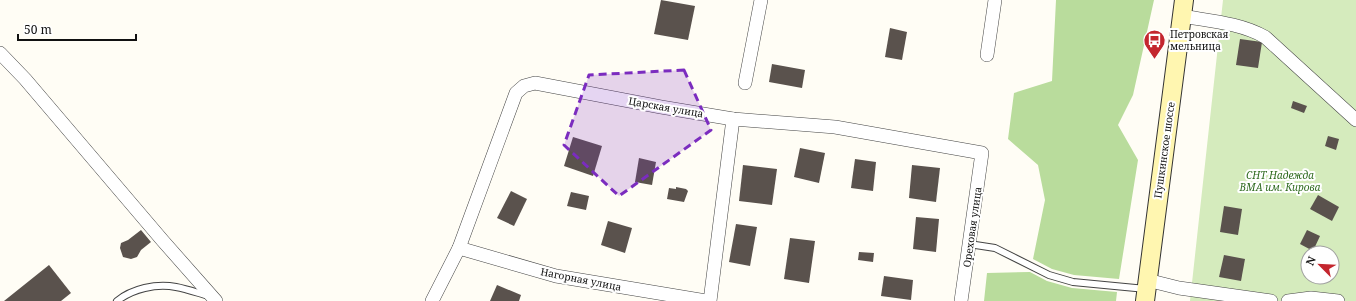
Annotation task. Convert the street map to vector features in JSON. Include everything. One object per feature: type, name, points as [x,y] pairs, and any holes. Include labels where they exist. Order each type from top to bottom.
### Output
[{"type":"main road","name":"Пушкинское шоссе","points":[[1146,290],[1183,8]]},
{"type":"street","points":[[745,84],[761,0]]},
{"type":"street","points":[[987,55],[995,0]]},
{"type":"street","points":[[1183,8],[1254,31],[1265,37],[1356,120]]},
{"type":"street","points":[[0,53],[25,79],[214,299]]},
{"type":"street","name":"Царская улица","points":[[432,301],[459,248],[516,93],[524,86],[535,83],[732,119],[835,128],[982,153]]},
{"type":"street","points":[[710,301],[732,119]]},
{"type":"street","name":"Ореховая улица","points":[[961,301],[982,153]]},
{"type":"street","name":"Нагорная улица","points":[[459,248],[556,276],[706,301]]},
{"type":"street","points":[[1146,290],[1179,288],[1271,301]]},
{"type":"street","points":[[1288,301],[1311,298],[1338,301]]},
{"type":"lane","points":[[969,244],[995,248],[1049,275],[1073,282],[1146,290]]},
{"type":"lane","points":[[117,301],[124,295],[150,286],[175,286],[214,299]]},
{"type":"highlighted area","points":[[684,70],[711,130],[619,196],[564,145],[589,75]]},
{"type":"green space","points":[[1056,0],[1154,0],[1133,95],[1118,125],[1138,160],[1119,279],[1074,275],[1052,269],[1033,259],[1045,200],[1038,165],[1008,139],[1014,93],[1052,81]]},
{"type":"green space","name":"СНТ Надежда ВМА им. Кирова","points":[[1223,0],[1356,0],[1356,301],[1190,301]]},
{"type":"green space","points":[[1030,272],[1047,281],[1072,288],[1117,292],[1116,301],[984,301],[987,273]]},
{"type":"building","points":[[661,0],[695,6],[688,40],[654,34]]},
{"type":"building","points":[[890,28],[907,32],[902,60],[885,57]]},
{"type":"building","points":[[1240,39],[1262,42],[1258,68],[1236,65]]},
{"type":"building","points":[[772,64],[805,70],[802,88],[769,82]]},
{"type":"building","points":[[1293,101],[1307,106],[1304,113],[1291,108]]},
{"type":"building","points":[[1328,136],[1339,139],[1336,150],[1325,146]]},
{"type":"building","points":[[573,137],[602,146],[593,176],[564,166]]},
{"type":"building","points":[[800,148],[825,153],[819,183],[794,177]]},
{"type":"building","points":[[639,158],[656,162],[652,185],[635,182]]},
{"type":"building","points":[[855,159],[876,162],[873,191],[851,188]]},
{"type":"building","points":[[743,165],[777,169],[772,205],[739,201]]},
{"type":"building","points":[[912,165],[940,168],[936,202],[909,198]]},
{"type":"building","points":[[676,187],[686,189],[688,191],[684,202],[667,199],[669,188],[676,189]]},
{"type":"building","points":[[511,191],[527,199],[514,226],[497,218]]},
{"type":"building","points":[[571,192],[589,196],[586,210],[567,206]]},
{"type":"building","points":[[1318,195],[1339,207],[1332,221],[1310,209]]},
{"type":"building","points":[[1224,206],[1242,209],[1238,235],[1220,232]]},
{"type":"building","points":[[916,217],[939,219],[936,252],[913,249]]},
{"type":"building","points":[[608,221],[632,228],[625,253],[601,245]]},
{"type":"building","points":[[736,224],[757,227],[750,266],[729,262]]},
{"type":"building","points":[[141,230],[151,242],[141,250],[137,257],[131,259],[123,257],[120,248],[121,243],[128,240]]},
{"type":"building","points":[[1307,230],[1320,236],[1316,245],[1300,244]]},
{"type":"building","points":[[790,238],[815,241],[809,283],[784,279]]},
{"type":"building","points":[[859,252],[874,253],[873,262],[858,260]]},
{"type":"building","points":[[1224,255],[1245,259],[1241,281],[1219,277]]},
{"type":"building","points":[[49,265],[71,293],[61,301],[4,301]]},
{"type":"building","points":[[884,276],[913,280],[911,300],[881,296]]},
{"type":"building","points":[[497,285],[521,295],[519,301],[490,301]]},
{"type":"place","name":"Петровская мельница","points":[[1155,60]]}]
